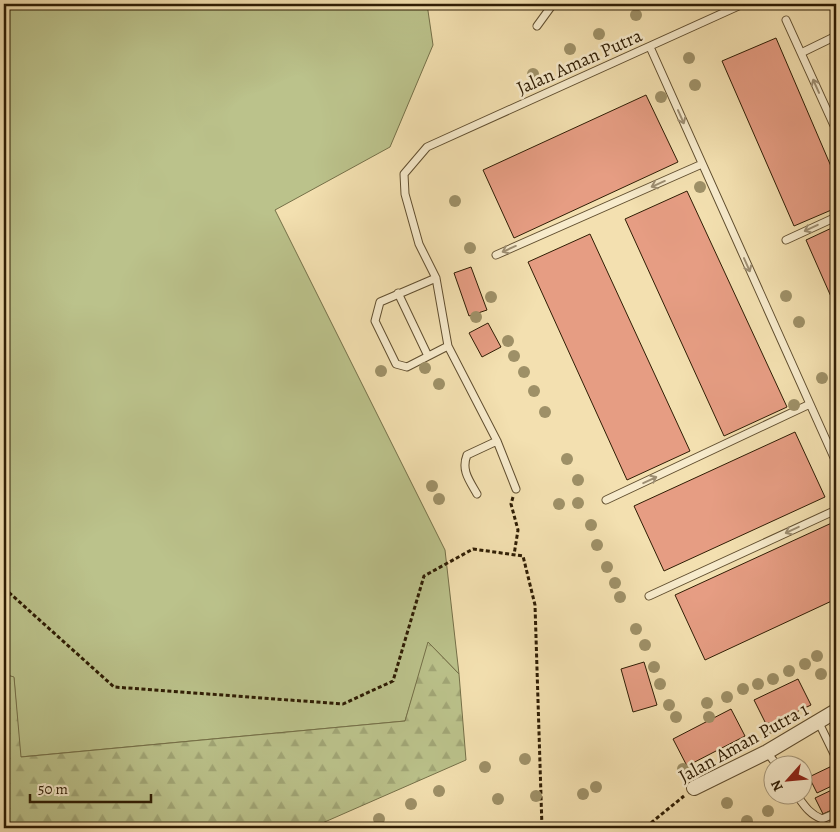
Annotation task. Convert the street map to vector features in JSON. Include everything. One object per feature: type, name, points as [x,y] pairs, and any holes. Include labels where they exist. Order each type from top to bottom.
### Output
[{"type":"street","name":"Jalan Aman Putra 1","points":[[694,788],[767,752],[819,723],[836,711]]},
{"type":"lane","points":[[536,26],[553,4]]},
{"type":"lane","name":"Jalan Aman Putra","points":[[436,278],[419,244],[405,194],[404,174],[427,147],[743,4]]},
{"type":"lane","points":[[786,20],[836,130]]},
{"type":"lane","points":[[801,53],[836,36]]},
{"type":"lane","points":[[650,47],[836,462]]},
{"type":"lane","points":[[496,255],[702,164]]},
{"type":"lane","points":[[786,240],[836,216]]},
{"type":"lane","points":[[448,346],[408,367],[396,364],[375,321],[380,302],[436,278],[448,346],[497,441],[516,489]]},
{"type":"lane","points":[[398,293],[428,356]]},
{"type":"lane","points":[[606,500],[810,404]]},
{"type":"lane","points":[[476,494],[464,471],[467,455],[497,441]]},
{"type":"lane","points":[[649,596],[836,510]]},
{"type":"lane","points":[[819,723],[836,758]]},
{"type":"lane","points":[[804,804],[815,816],[822,819],[836,813]]},
{"type":"path","points":[[514,555],[518,530],[510,504],[516,489]]},
{"type":"path","points":[[4,588],[114,687],[344,704],[393,681],[424,576],[473,549],[522,556],[535,605],[542,828]]},
{"type":"path","name":"Jalan Aman Putra 1","points":[[648,828],[652,822],[694,788]]},
{"type":"green space","points":[[4,4],[427,4],[433,45],[390,147],[275,210],[445,550],[459,674],[429,643],[405,721],[20,757],[14,678],[4,674]]},
{"type":"green space","points":[[428,642],[459,674],[466,760],[311,828],[4,828],[4,674],[14,677],[21,757],[405,721]]},
{"type":"building","points":[[776,38],[836,178],[836,208],[794,226],[722,61]]},
{"type":"building","points":[[646,95],[678,162],[514,238],[483,170]]},
{"type":"building","points":[[687,191],[787,407],[724,436],[625,219]]},
{"type":"building","points":[[836,226],[836,308],[806,240]]},
{"type":"building","points":[[590,234],[690,451],[627,480],[528,262]]},
{"type":"building","points":[[471,267],[487,310],[469,316],[454,273]]},
{"type":"building","points":[[488,323],[501,347],[482,357],[469,333]]},
{"type":"building","points":[[795,432],[825,497],[664,571],[634,506]]},
{"type":"building","points":[[836,521],[836,599],[705,660],[675,595]]},
{"type":"building","points":[[644,662],[657,705],[633,712],[621,669]]},
{"type":"building","points":[[798,679],[811,705],[767,726],[754,700]]},
{"type":"building","points":[[731,709],[745,736],[687,766],[673,739]]},
{"type":"building","points":[[836,722],[836,738],[830,725]]},
{"type":"building","points":[[834,765],[836,784],[817,793],[812,783],[812,776]]},
{"type":"building","points":[[836,788],[836,808],[823,814],[815,798]]}]
